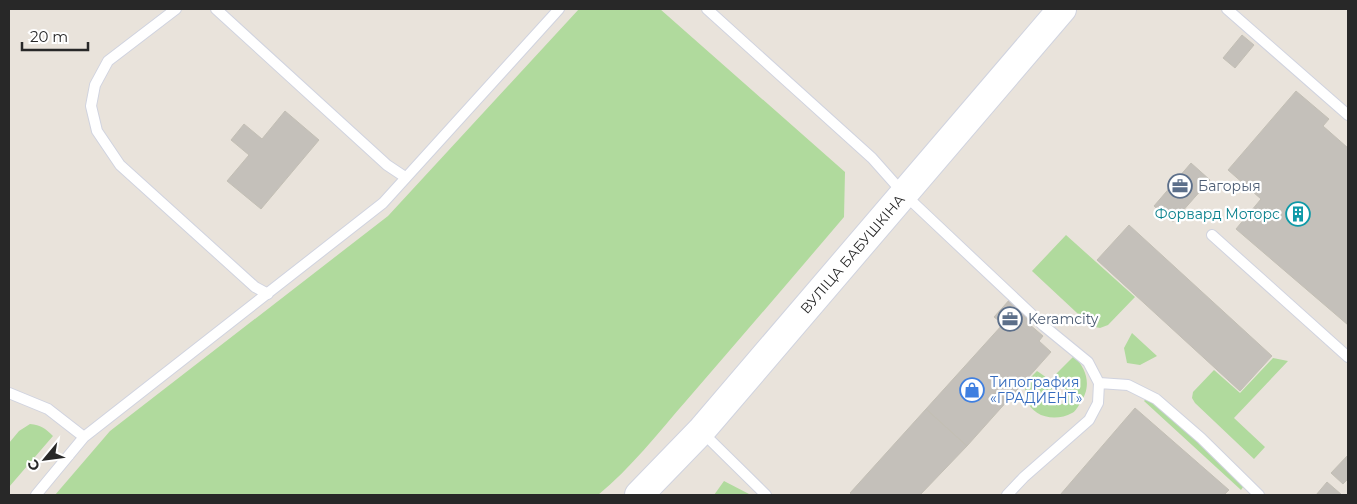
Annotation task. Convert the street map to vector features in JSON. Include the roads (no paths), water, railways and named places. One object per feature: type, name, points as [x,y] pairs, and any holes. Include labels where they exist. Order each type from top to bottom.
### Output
[{"type":"street","name":"ВУЛІЦА БАБУШКІНА","points":[[639,495],[702,431],[1062,9]]},
{"type":"lane","points":[[176,9],[108,61],[95,85],[91,106],[97,131],[120,165],[255,287],[268,294]]},
{"type":"lane","points":[[216,9],[387,166],[405,177]]},
{"type":"lane","points":[[36,495],[84,437],[383,203],[559,9]]},
{"type":"lane","points":[[707,9],[872,158],[904,194],[1044,326],[1088,362],[1099,383],[1098,403],[1089,420],[1024,477],[1007,495]]},
{"type":"lane","points":[[1227,9],[1348,115]]},
{"type":"lane","points":[[1212,235],[1348,357]]},
{"type":"lane","points":[[1099,383],[1128,385],[1156,399],[1201,438],[1259,495]]},
{"type":"lane","points":[[9,393],[48,409],[84,437]]},
{"type":"lane","points":[[702,431],[766,495]]},
{"type":"place","name":"Багорыя","points":[[1180,186]]},
{"type":"place","name":"Форвард Моторс","points":[[1298,214]]},
{"type":"place","name":"Keramcity","points":[[1010,319]]},
{"type":"place","name":"Типография «ГРАДИЕНТ»","points":[[972,390]]}]
